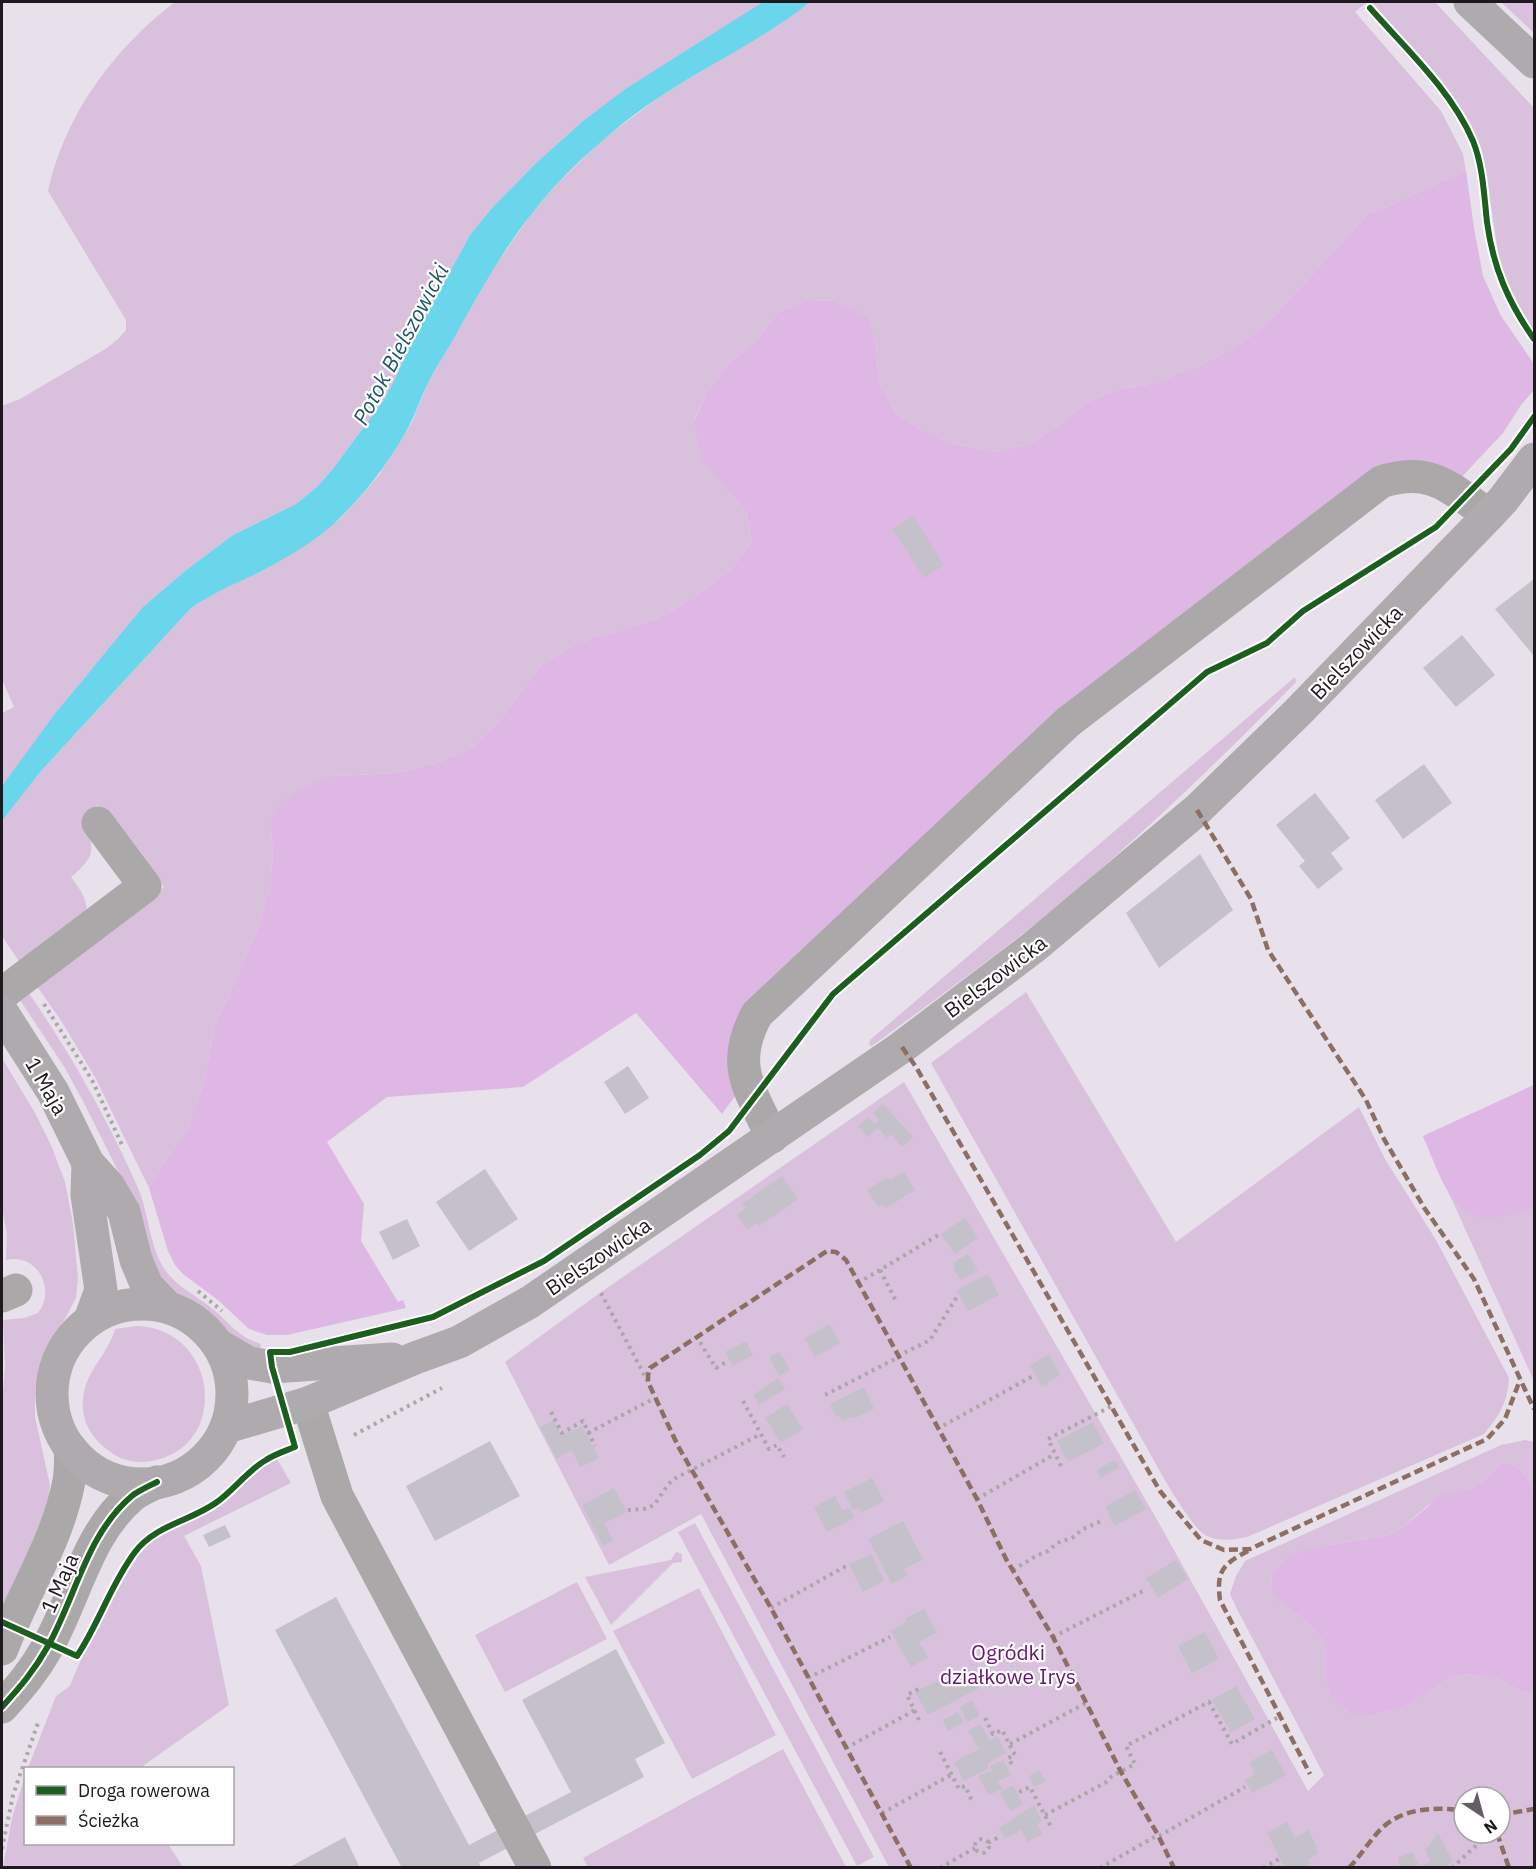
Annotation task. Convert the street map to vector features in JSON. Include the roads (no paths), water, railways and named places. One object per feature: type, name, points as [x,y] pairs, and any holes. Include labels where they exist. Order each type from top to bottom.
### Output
[{"type":"main road","points":[[1470,2],[1534,62]]},
{"type":"main road","points":[[1496,508],[1534,459]]},
{"type":"main road","points":[[1496,508],[1534,483]]},
{"type":"main road","name":"Bielszowicka","points":[[227,1427],[308,1403],[459,1342],[530,1302],[902,1047],[1035,946],[1197,810],[1298,712],[1496,508]]},
{"type":"main road","name":"1 Maja","points":[[2,1012],[53,1092],[88,1163],[108,1185],[124,1212],[136,1260],[147,1286],[166,1307]]},
{"type":"main road","name":"1 Maja","points":[[88,1163],[87,1195],[101,1290],[90,1320]]},
{"type":"main road","points":[[147,1304],[166,1307],[196,1321],[218,1345],[227,1363],[232,1384],[232,1405],[227,1427],[216,1446],[200,1463],[180,1475],[157,1482],[133,1483],[110,1478],[88,1466],[71,1449],[60,1432],[54,1412],[52,1391],[55,1371],[63,1351],[75,1334],[90,1320],[127,1305],[147,1304]]},
{"type":"main road","name":"Bielszowicka","points":[[218,1345],[249,1363],[272,1367],[415,1358]]},
{"type":"street","points":[[772,1137],[744,1074],[742,1062],[743,1046],[748,1030],[757,1014],[1068,722],[1381,482],[1399,476],[1422,476],[1440,481],[1496,508]]},
{"type":"street","points":[[2,994],[144,886],[98,824]]},
{"type":"street","points":[[308,1403],[337,1496],[535,1868]]},
{"type":"street","name":"1 Maja","points":[[2,1649],[62,1510],[69,1479],[71,1449]]},
{"type":"street","name":"1 Maja","points":[[2,1707],[30,1677],[45,1652],[92,1548],[113,1517],[135,1494],[157,1482]]},
{"type":"water","points":[[763,2],[810,2],[775,27],[649,104],[606,137],[554,187],[499,259],[433,373],[404,435],[380,472],[361,495],[333,525],[306,545],[277,563],[191,608],[41,771],[2,821],[2,786],[54,715],[143,607],[185,571],[233,535],[296,504],[317,487],[332,470],[383,401],[409,347],[470,235],[492,208],[535,164],[583,121],[627,88]]},
{"type":"water label","name":"Potok Bielszowicki","points":[[400,344]]},
{"type":"park label","name":"Ogródki działkowe Irys","points":[[1008,1664]]}]
